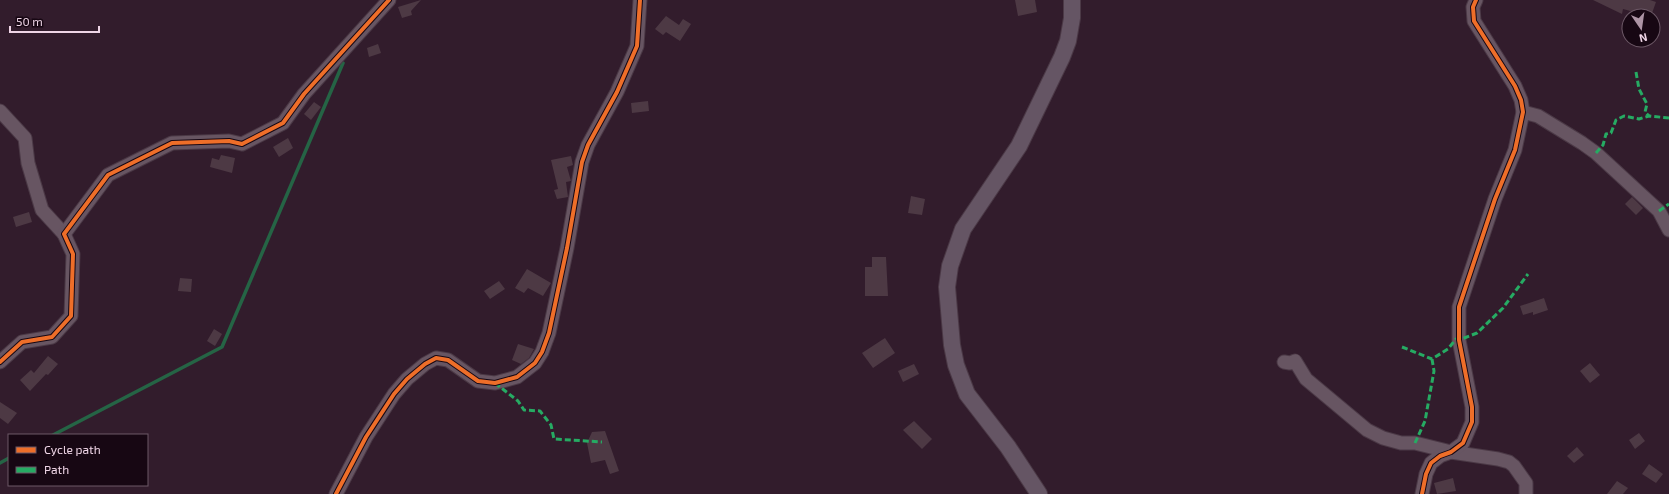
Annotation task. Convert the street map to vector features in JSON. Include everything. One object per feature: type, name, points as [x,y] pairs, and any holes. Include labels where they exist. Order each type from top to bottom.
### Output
[{"type":"main road","points":[[1038,494],[1008,447],[967,394],[956,365],[952,345],[947,288],[950,266],[963,229],[1019,146],[1062,57],[1068,41],[1072,18],[1072,0]]},
{"type":"street","points":[[64,234],[108,175],[115,171],[172,143],[229,141],[242,144],[283,124],[304,94],[389,0]]},
{"type":"street","points":[[336,494],[366,437],[390,400],[407,379],[425,364],[436,358],[448,360],[478,381],[495,383],[517,377],[535,363],[542,352],[549,333],[567,248],[582,162],[588,145],[620,86],[637,46],[640,0]]},
{"type":"street","points":[[1422,494],[1426,474],[1431,463],[1440,456],[1452,452],[1463,443],[1469,432],[1473,414],[1462,356],[1459,308],[1495,199],[1515,150],[1523,112],[1521,100],[1515,86],[1474,20],[1473,7],[1476,0]]},
{"type":"street","points":[[0,111],[25,138],[28,163],[42,210],[64,234],[73,254],[71,316],[52,336],[22,342],[0,362]]},
{"type":"street","points":[[1523,112],[1538,116],[1582,142],[1596,153],[1659,211],[1669,230]]},
{"type":"street","points":[[1284,362],[1290,364],[1295,360],[1306,379],[1367,430],[1383,438],[1400,443],[1415,443],[1452,452],[1509,462],[1514,466],[1526,483],[1526,494]]},
{"type":"building","points":[[421,0],[411,11],[412,15],[402,18],[398,7]]},
{"type":"building","points":[[1015,0],[1035,0],[1037,12],[1018,16]]},
{"type":"building","points":[[1593,0],[1650,0],[1656,2],[1654,8],[1621,8],[1621,14]]},
{"type":"building","points":[[666,16],[679,25],[683,19],[691,24],[680,41],[666,32],[663,35],[655,29]]},
{"type":"building","points":[[378,44],[381,53],[369,57],[367,48]]},
{"type":"building","points":[[648,101],[649,111],[632,113],[631,103]]},
{"type":"building","points":[[314,102],[321,107],[311,120],[304,114]]},
{"type":"building","points":[[288,138],[293,148],[279,157],[273,147]]},
{"type":"building","points":[[221,155],[235,158],[232,173],[210,167],[212,158],[219,160]]},
{"type":"building","points":[[571,156],[573,165],[567,167],[571,181],[566,182],[568,197],[557,199],[554,190],[558,189],[551,160]]},
{"type":"building","points":[[911,196],[925,199],[922,215],[908,213]]},
{"type":"building","points":[[1632,197],[1643,208],[1636,215],[1625,204]]},
{"type":"building","points":[[29,212],[32,222],[16,227],[13,217]]},
{"type":"building","points":[[872,257],[886,257],[888,296],[865,296],[865,267],[872,267]]},
{"type":"building","points":[[527,269],[551,283],[543,296],[528,288],[524,293],[515,288]]},
{"type":"building","points":[[180,278],[192,279],[191,292],[178,291]]},
{"type":"building","points":[[499,281],[505,289],[490,299],[484,291]]},
{"type":"building","points":[[1544,298],[1548,310],[1533,315],[1533,312],[1523,315],[1520,306]]},
{"type":"building","points":[[214,329],[222,334],[215,346],[207,341]]},
{"type":"building","points":[[885,338],[895,353],[873,368],[862,353]]},
{"type":"building","points":[[518,344],[534,349],[529,358],[521,364],[512,360]]},
{"type":"building","points":[[48,356],[58,364],[30,391],[20,380],[31,370],[34,373]]},
{"type":"building","points":[[1590,363],[1600,375],[1590,383],[1580,371]]},
{"type":"building","points":[[914,364],[919,374],[903,382],[898,371]]},
{"type":"building","points":[[0,402],[17,413],[8,424],[0,418]]},
{"type":"building","points":[[914,421],[932,439],[922,449],[903,430]]},
{"type":"building","points":[[605,431],[619,471],[610,474],[605,460],[591,463],[587,443],[592,432]]},
{"type":"building","points":[[1639,433],[1645,441],[1635,449],[1629,440]]},
{"type":"building","points":[[1577,447],[1584,455],[1574,463],[1567,456]]},
{"type":"building","points":[[1649,464],[1663,474],[1656,483],[1642,474]]},
{"type":"building","points":[[1453,478],[1456,491],[1437,494],[1434,483]]},
{"type":"building","points":[[1617,481],[1628,488],[1623,494],[1607,494]]},
{"type":"waterway","points":[[55,434],[222,347],[343,63]]},
{"type":"waterway","points":[[0,463],[8,459]]},
{"type":"marked path","points":[[1636,72],[1639,89],[1647,104],[1645,112],[1649,116]]},
{"type":"marked path","points":[[1596,153],[1603,145],[1606,134],[1611,133],[1616,120],[1624,116],[1639,119],[1649,116],[1669,118]]},
{"type":"marked path","points":[[1659,211],[1669,204]]},
{"type":"marked path","points":[[1402,347],[1432,359],[1448,349],[1456,339],[1459,340],[1477,333],[1503,308],[1528,274]]},
{"type":"marked path","points":[[1415,443],[1425,421],[1434,371],[1432,359]]},
{"type":"marked path","points":[[495,383],[518,401],[524,410],[540,411],[551,425],[554,439],[602,442]]},
{"type":"cycle path","points":[[0,362],[22,342],[52,337],[71,316],[73,254],[64,234],[108,175],[172,143],[229,141],[242,144],[283,123],[304,94],[389,0]]},
{"type":"cycle path","points":[[336,494],[366,437],[394,394],[407,379],[425,364],[436,358],[448,360],[478,381],[495,383],[517,377],[535,363],[542,352],[549,333],[567,248],[582,162],[588,145],[617,92],[637,46],[640,0]]},
{"type":"cycle path","points":[[1422,494],[1426,474],[1431,463],[1440,456],[1451,452],[1463,443],[1472,422],[1472,407],[1459,340],[1459,307],[1495,199],[1515,150],[1523,112],[1521,100],[1515,86],[1474,21],[1473,7],[1476,0]]}]
